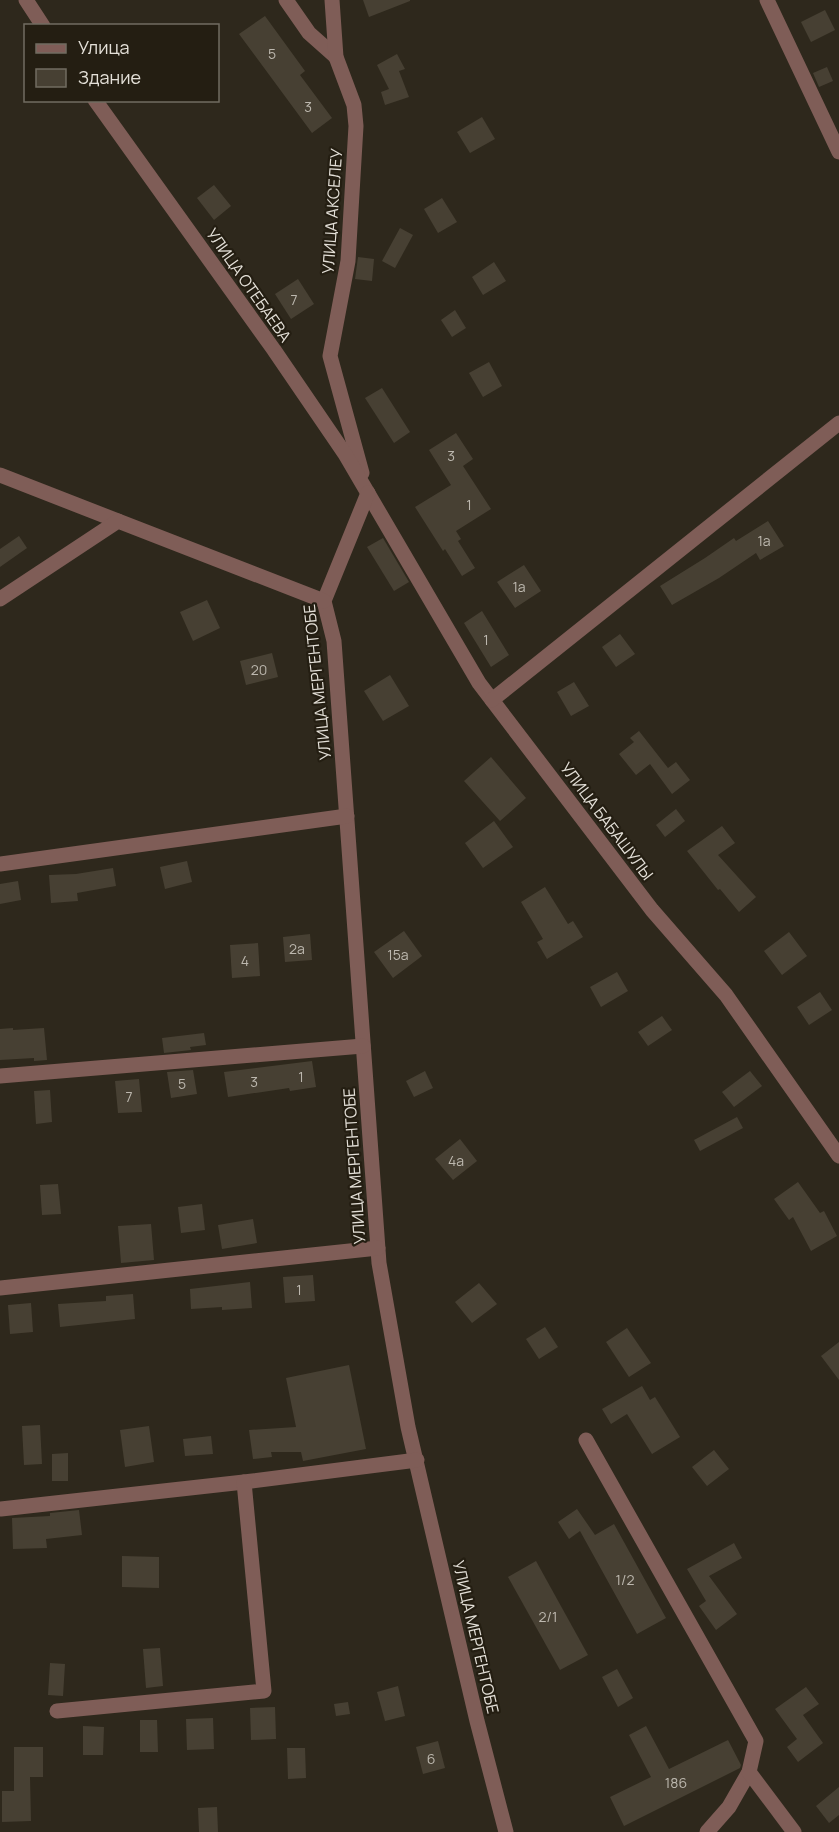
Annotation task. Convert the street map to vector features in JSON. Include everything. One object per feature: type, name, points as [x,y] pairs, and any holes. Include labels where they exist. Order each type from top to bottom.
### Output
[{"type":"street","points":[[26,0],[42,24]]},
{"type":"street","points":[[286,0],[309,33],[336,57]]},
{"type":"street","name":"УЛИЦА АКСЕЛЕУ","points":[[332,0],[336,57],[354,105],[356,126],[348,261],[330,356],[368,493]]},
{"type":"street","points":[[767,0],[839,152]]},
{"type":"street","name":"УЛИЦА ОТЕБАЕВА","points":[[96,102],[274,350],[345,454],[368,493]]},
{"type":"street","points":[[492,699],[836,431]]},
{"type":"street","points":[[0,475],[324,601]]},
{"type":"street","name":"УЛИЦА МЕРГЕНТОБЕ","points":[[368,493],[324,601],[334,641],[378,1248],[404,1403],[475,1710],[506,1832]]},
{"type":"street","name":"УЛИЦА БАБАШУЛЫ","points":[[368,493],[479,683],[652,910],[726,995],[839,1156]]},
{"type":"street","points":[[0,599],[118,521]]},
{"type":"street","points":[[0,864],[347,816]]},
{"type":"street","points":[[0,1076],[363,1046]]},
{"type":"street","points":[[0,1288],[378,1248]]},
{"type":"street","points":[[586,1440],[756,1741],[749,1772],[729,1807],[707,1832]]},
{"type":"street","points":[[1,1509],[417,1460]]},
{"type":"street","points":[[57,1711],[264,1691],[244,1482]]},
{"type":"street","points":[[749,1772],[794,1832]]},
{"type":"building","points":[[363,0],[410,0],[410,1],[369,17]]},
{"type":"building","points":[[825,10],[835,30],[811,42],[801,22]]},
{"type":"building","points":[[265,16],[305,71],[300,75],[332,118],[312,133],[239,34]]},
{"type":"building","points":[[397,54],[405,69],[399,71],[409,97],[385,105],[381,92],[389,89],[377,65]]},
{"type":"building","points":[[827,67],[833,81],[819,87],[813,73]]},
{"type":"building","points":[[482,117],[495,139],[470,153],[457,132]]},
{"type":"building","points":[[214,185],[231,206],[214,220],[197,198]]},
{"type":"building","points":[[442,198],[457,222],[438,233],[424,209]]},
{"type":"building","points":[[400,228],[413,235],[395,268],[382,261]]},
{"type":"building","points":[[358,257],[374,259],[372,281],[355,279]]},
{"type":"building","points":[[494,262],[506,281],[483,295],[472,277]]},
{"type":"building","points":[[298,279],[314,304],[291,319],[275,294]]},
{"type":"building","points":[[455,310],[466,328],[452,337],[441,320]]},
{"type":"building","points":[[489,362],[502,386],[483,397],[469,373]]},
{"type":"building","points":[[382,388],[410,432],[394,443],[365,398]]},
{"type":"building","points":[[456,433],[473,459],[463,466],[491,509],[456,531],[461,539],[458,541],[475,568],[462,576],[415,507],[451,485],[429,450]]},
{"type":"building","points":[[768,521],[784,546],[760,560],[756,553],[672,605],[660,586],[734,538],[736,541]]},
{"type":"building","points":[[19,536],[27,548],[0,567],[0,549]]},
{"type":"building","points":[[383,538],[409,582],[394,591],[367,547]]},
{"type":"building","points":[[524,565],[541,591],[515,608],[497,582]]},
{"type":"building","points":[[207,600],[220,628],[193,641],[180,612]]},
{"type":"building","points":[[482,611],[509,655],[491,667],[464,623]]},
{"type":"building","points":[[620,634],[635,654],[616,667],[602,647]]},
{"type":"building","points":[[272,653],[278,677],[246,685],[240,661]]},
{"type":"building","points":[[390,675],[409,706],[383,721],[364,691]]},
{"type":"building","points":[[574,682],[589,706],[571,716],[557,692]]},
{"type":"building","points":[[639,731],[668,768],[676,762],[690,780],[672,794],[650,764],[636,775],[619,754],[634,742],[630,738]]},
{"type":"building","points":[[491,757],[526,798],[500,821],[464,781]]},
{"type":"building","points":[[676,809],[685,821],[665,837],[656,825]]},
{"type":"building","points":[[494,821],[513,847],[483,868],[465,843]]},
{"type":"building","points":[[722,826],[735,843],[718,855],[756,897],[739,912],[687,851]]},
{"type":"building","points":[[187,861],[192,882],[165,889],[160,867]]},
{"type":"building","points":[[113,868],[116,886],[77,893],[78,901],[51,903],[49,875],[76,874]]},
{"type":"building","points":[[18,881],[21,900],[0,904],[0,884]]},
{"type":"building","points":[[545,887],[568,924],[573,921],[583,937],[547,959],[537,942],[543,939],[521,902]]},
{"type":"building","points":[[404,931],[422,956],[393,978],[374,952]]},
{"type":"building","points":[[789,932],[807,956],[782,975],[764,951]]},
{"type":"building","points":[[310,934],[312,960],[285,962],[283,937]]},
{"type":"building","points":[[258,943],[260,976],[232,978],[230,945]]},
{"type":"building","points":[[617,972],[628,991],[601,1007],[590,987]]},
{"type":"building","points":[[820,992],[832,1010],[809,1025],[797,1007]]},
{"type":"building","points":[[662,1016],[672,1030],[648,1046],[638,1032]]},
{"type":"building","points":[[13,1028],[13,1030],[44,1028],[47,1060],[34,1061],[34,1058],[0,1060],[0,1029]]},
{"type":"building","points":[[204,1033],[206,1045],[190,1047],[191,1050],[164,1053],[162,1038]]},
{"type":"building","points":[[312,1061],[316,1087],[290,1091],[289,1088],[228,1097],[224,1072]]},
{"type":"building","points":[[193,1070],[197,1094],[171,1098],[167,1072]]},
{"type":"building","points":[[425,1071],[433,1088],[414,1097],[406,1081]]},
{"type":"building","points":[[750,1071],[762,1086],[734,1107],[722,1092]]},
{"type":"building","points":[[139,1079],[142,1112],[118,1113],[115,1081]]},
{"type":"building","points":[[50,1090],[52,1122],[36,1124],[34,1091]]},
{"type":"building","points":[[737,1117],[743,1128],[700,1151],[694,1140]]},
{"type":"building","points":[[460,1139],[477,1161],[453,1180],[435,1159]]},
{"type":"building","points":[[798,1182],[820,1213],[824,1211],[837,1236],[811,1251],[793,1217],[789,1220],[774,1199]]},
{"type":"building","points":[[58,1184],[61,1214],[42,1215],[40,1185]]},
{"type":"building","points":[[202,1204],[205,1230],[181,1233],[178,1207]]},
{"type":"building","points":[[253,1219],[257,1243],[222,1249],[218,1225]]},
{"type":"building","points":[[151,1224],[154,1260],[121,1263],[118,1226]]},
{"type":"building","points":[[313,1275],[315,1301],[285,1303],[283,1277]]},
{"type":"building","points":[[250,1282],[252,1308],[191,1309],[190,1289]]},
{"type":"building","points":[[479,1283],[497,1304],[472,1323],[455,1302]]},
{"type":"building","points":[[133,1294],[135,1319],[60,1327],[58,1304],[106,1301],[106,1296]]},
{"type":"building","points":[[31,1303],[33,1332],[10,1334],[8,1305]]},
{"type":"building","points":[[545,1327],[558,1347],[539,1359],[526,1339]]},
{"type":"building","points":[[627,1328],[651,1363],[629,1377],[606,1342]]},
{"type":"building","points":[[839,1342],[839,1380],[821,1356]]},
{"type":"building","points":[[349,1365],[366,1449],[303,1461],[301,1452],[271,1452],[272,1457],[253,1459],[249,1430],[296,1427],[286,1378]]},
{"type":"building","points":[[642,1386],[650,1400],[655,1397],[680,1437],[652,1454],[627,1414],[611,1424],[602,1409]]},
{"type":"building","points":[[40,1425],[42,1464],[24,1465],[22,1426]]},
{"type":"building","points":[[149,1426],[154,1462],[125,1467],[120,1430]]},
{"type":"building","points":[[211,1436],[213,1454],[185,1456],[183,1439]]},
{"type":"building","points":[[714,1450],[729,1469],[707,1486],[692,1467]]},
{"type":"building","points":[[68,1453],[68,1481],[52,1481],[52,1454]]},
{"type":"building","points":[[577,1509],[595,1535],[614,1524],[666,1618],[637,1634],[580,1531],[569,1539],[558,1522]]},
{"type":"building","points":[[79,1510],[82,1535],[46,1539],[47,1548],[13,1549],[12,1518],[50,1516],[50,1513]]},
{"type":"building","points":[[734,1543],[742,1558],[709,1576],[737,1614],[716,1630],[699,1606],[706,1601],[687,1569]]},
{"type":"building","points":[[122,1556],[159,1557],[159,1588],[122,1587]]},
{"type":"building","points":[[536,1561],[588,1655],[560,1670],[508,1577]]},
{"type":"building","points":[[160,1648],[163,1686],[146,1688],[143,1649]]},
{"type":"building","points":[[50,1663],[65,1664],[63,1696],[48,1695]]},
{"type":"building","points":[[617,1669],[633,1698],[618,1707],[602,1677]]},
{"type":"building","points":[[398,1686],[405,1716],[385,1721],[377,1692]]},
{"type":"building","points":[[806,1687],[819,1704],[803,1715],[823,1743],[798,1762],[787,1747],[797,1739],[775,1709]]},
{"type":"building","points":[[348,1702],[350,1714],[336,1716],[334,1704]]},
{"type":"building","points":[[275,1707],[276,1739],[251,1740],[250,1708]]},
{"type":"building","points":[[213,1718],[214,1749],[187,1750],[186,1719]]},
{"type":"building","points":[[140,1720],[157,1720],[158,1752],[140,1752]]},
{"type":"building","points":[[83,1726],[104,1727],[103,1755],[83,1755]]},
{"type":"building","points":[[646,1726],[669,1769],[728,1740],[741,1765],[740,1768],[624,1826],[610,1797],[651,1777],[629,1735]]},
{"type":"building","points":[[438,1741],[445,1768],[423,1774],[416,1747]]},
{"type":"building","points":[[14,1747],[43,1747],[43,1777],[30,1777],[31,1821],[2,1822],[2,1791],[14,1791]]},
{"type":"building","points":[[287,1748],[305,1748],[306,1778],[288,1779]]},
{"type":"building","points":[[839,1787],[839,1815],[829,1823],[816,1806]]},
{"type":"building","points":[[217,1807],[218,1832],[199,1832],[198,1808]]}]
